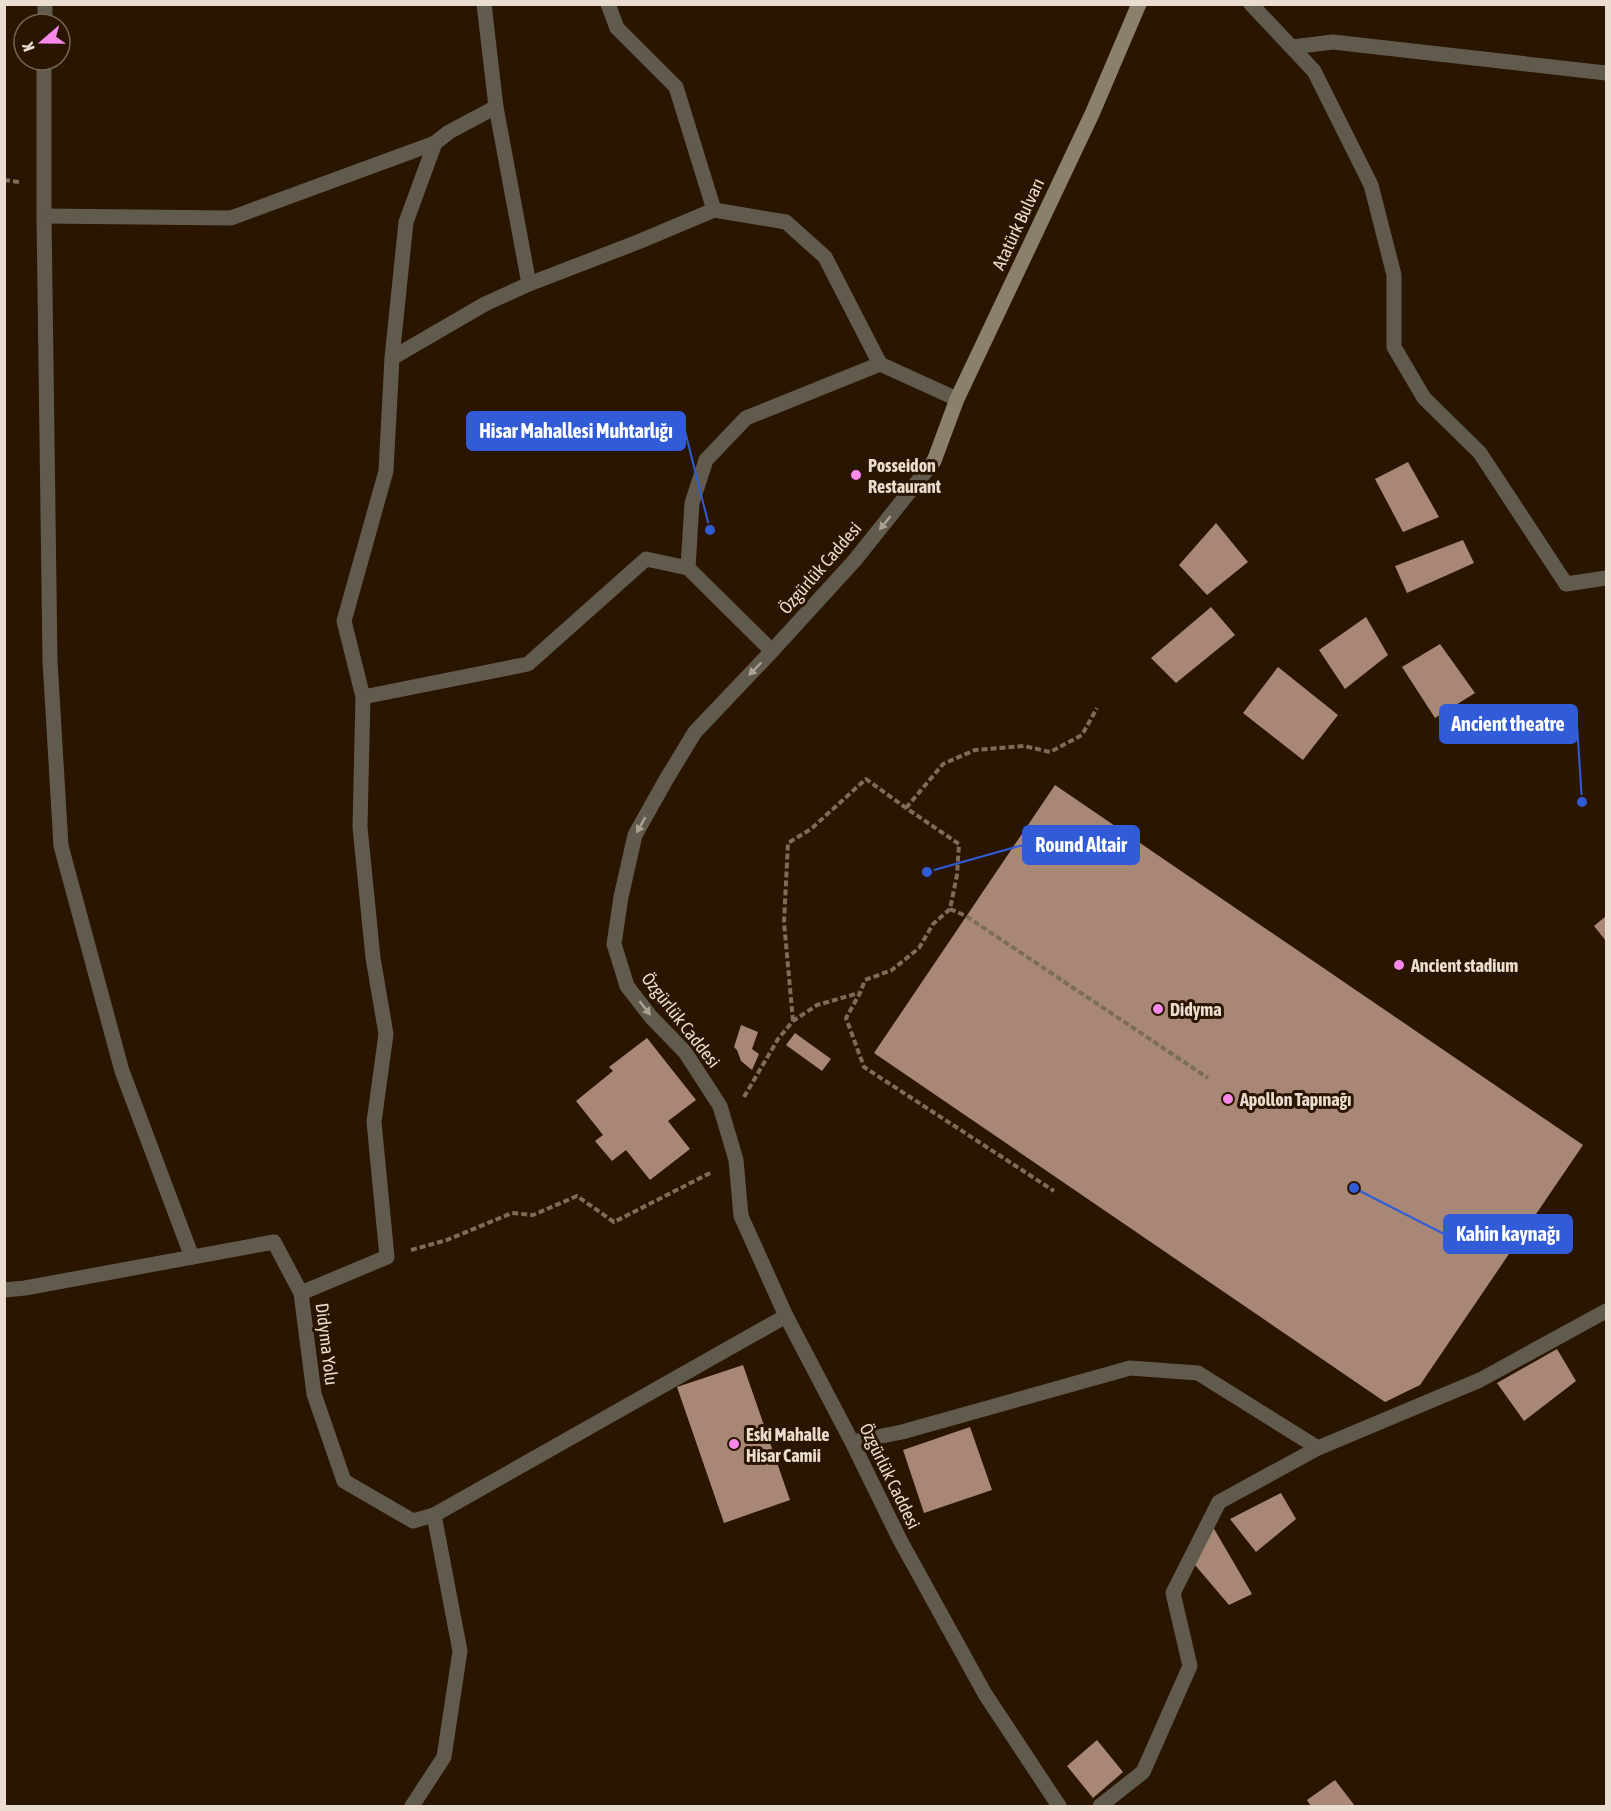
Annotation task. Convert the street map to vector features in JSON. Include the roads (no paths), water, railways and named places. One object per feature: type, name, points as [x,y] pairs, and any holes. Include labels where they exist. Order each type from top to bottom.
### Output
[{"type":"main road","name":"Atatürk Bulvarı","points":[[934,461],[957,399],[1092,114],[1139,4]]},
{"type":"street","points":[[484,4],[496,107],[529,284]]},
{"type":"street","points":[[608,4],[617,28],[676,87],[714,210]]},
{"type":"street","points":[[1251,4],[1314,71],[1371,185],[1394,275],[1394,347],[1424,398],[1480,453],[1566,584],[1606,578]]},
{"type":"street","points":[[1292,47],[1333,42],[1606,72]]},
{"type":"street","points":[[44,72],[50,661],[61,846],[122,1071],[192,1257]]},
{"type":"street","points":[[44,216],[231,218],[435,143],[449,132],[496,107]]},
{"type":"street","points":[[301,1293],[387,1257],[374,1122],[386,1034],[373,958],[360,827],[363,697],[344,621],[386,471],[392,358],[406,222],[435,143]]},
{"type":"street","points":[[392,358],[486,304],[529,284],[714,210],[786,222],[825,257],[880,363],[957,399]]},
{"type":"street","points":[[688,568],[692,503],[706,460],[746,418],[880,363]]},
{"type":"street","name":"Özgürlük Caddesi","points":[[934,461],[855,560],[695,732],[635,835],[621,897],[614,944],[627,986],[651,1017],[685,1052],[720,1106],[736,1160],[741,1216],[786,1316],[900,1540],[985,1694],[1059,1806]]},
{"type":"street","points":[[363,697],[528,664],[646,559],[688,568],[772,651]]},
{"type":"street","name":"Didyma Yolu","points":[[4,1290],[274,1242],[301,1293],[314,1394],[344,1481],[412,1521],[434,1515],[786,1316]]},
{"type":"street","points":[[1100,1806],[1143,1772],[1190,1666],[1173,1593],[1219,1502],[1318,1448],[1480,1380],[1606,1311]]},
{"type":"street","points":[[852,1442],[902,1432],[1130,1368],[1198,1373],[1318,1448]]},
{"type":"street","points":[[412,1806],[444,1757],[460,1651],[434,1515]]},
{"type":"place","name":"Posseidon Restaurant","points":[[856,475]]},
{"type":"place","name":"Hisar Mahallesi Muhtarlığı","points":[[710,530]]},
{"type":"place","name":"Ancient theatre","points":[[1582,802]]},
{"type":"place","name":"Round Altair","points":[[927,872]]},
{"type":"place","name":"Ancient stadium","points":[[1399,965]]},
{"type":"place","name":"Didyma","points":[[1158,1009]]},
{"type":"place","name":"Apollon Tapınağı","points":[[1228,1099]]},
{"type":"place","name":"Kahin kaynağı","points":[[1354,1188]]},
{"type":"place","name":"Eski Mahalle Hisar Camii","points":[[734,1444]]}]
